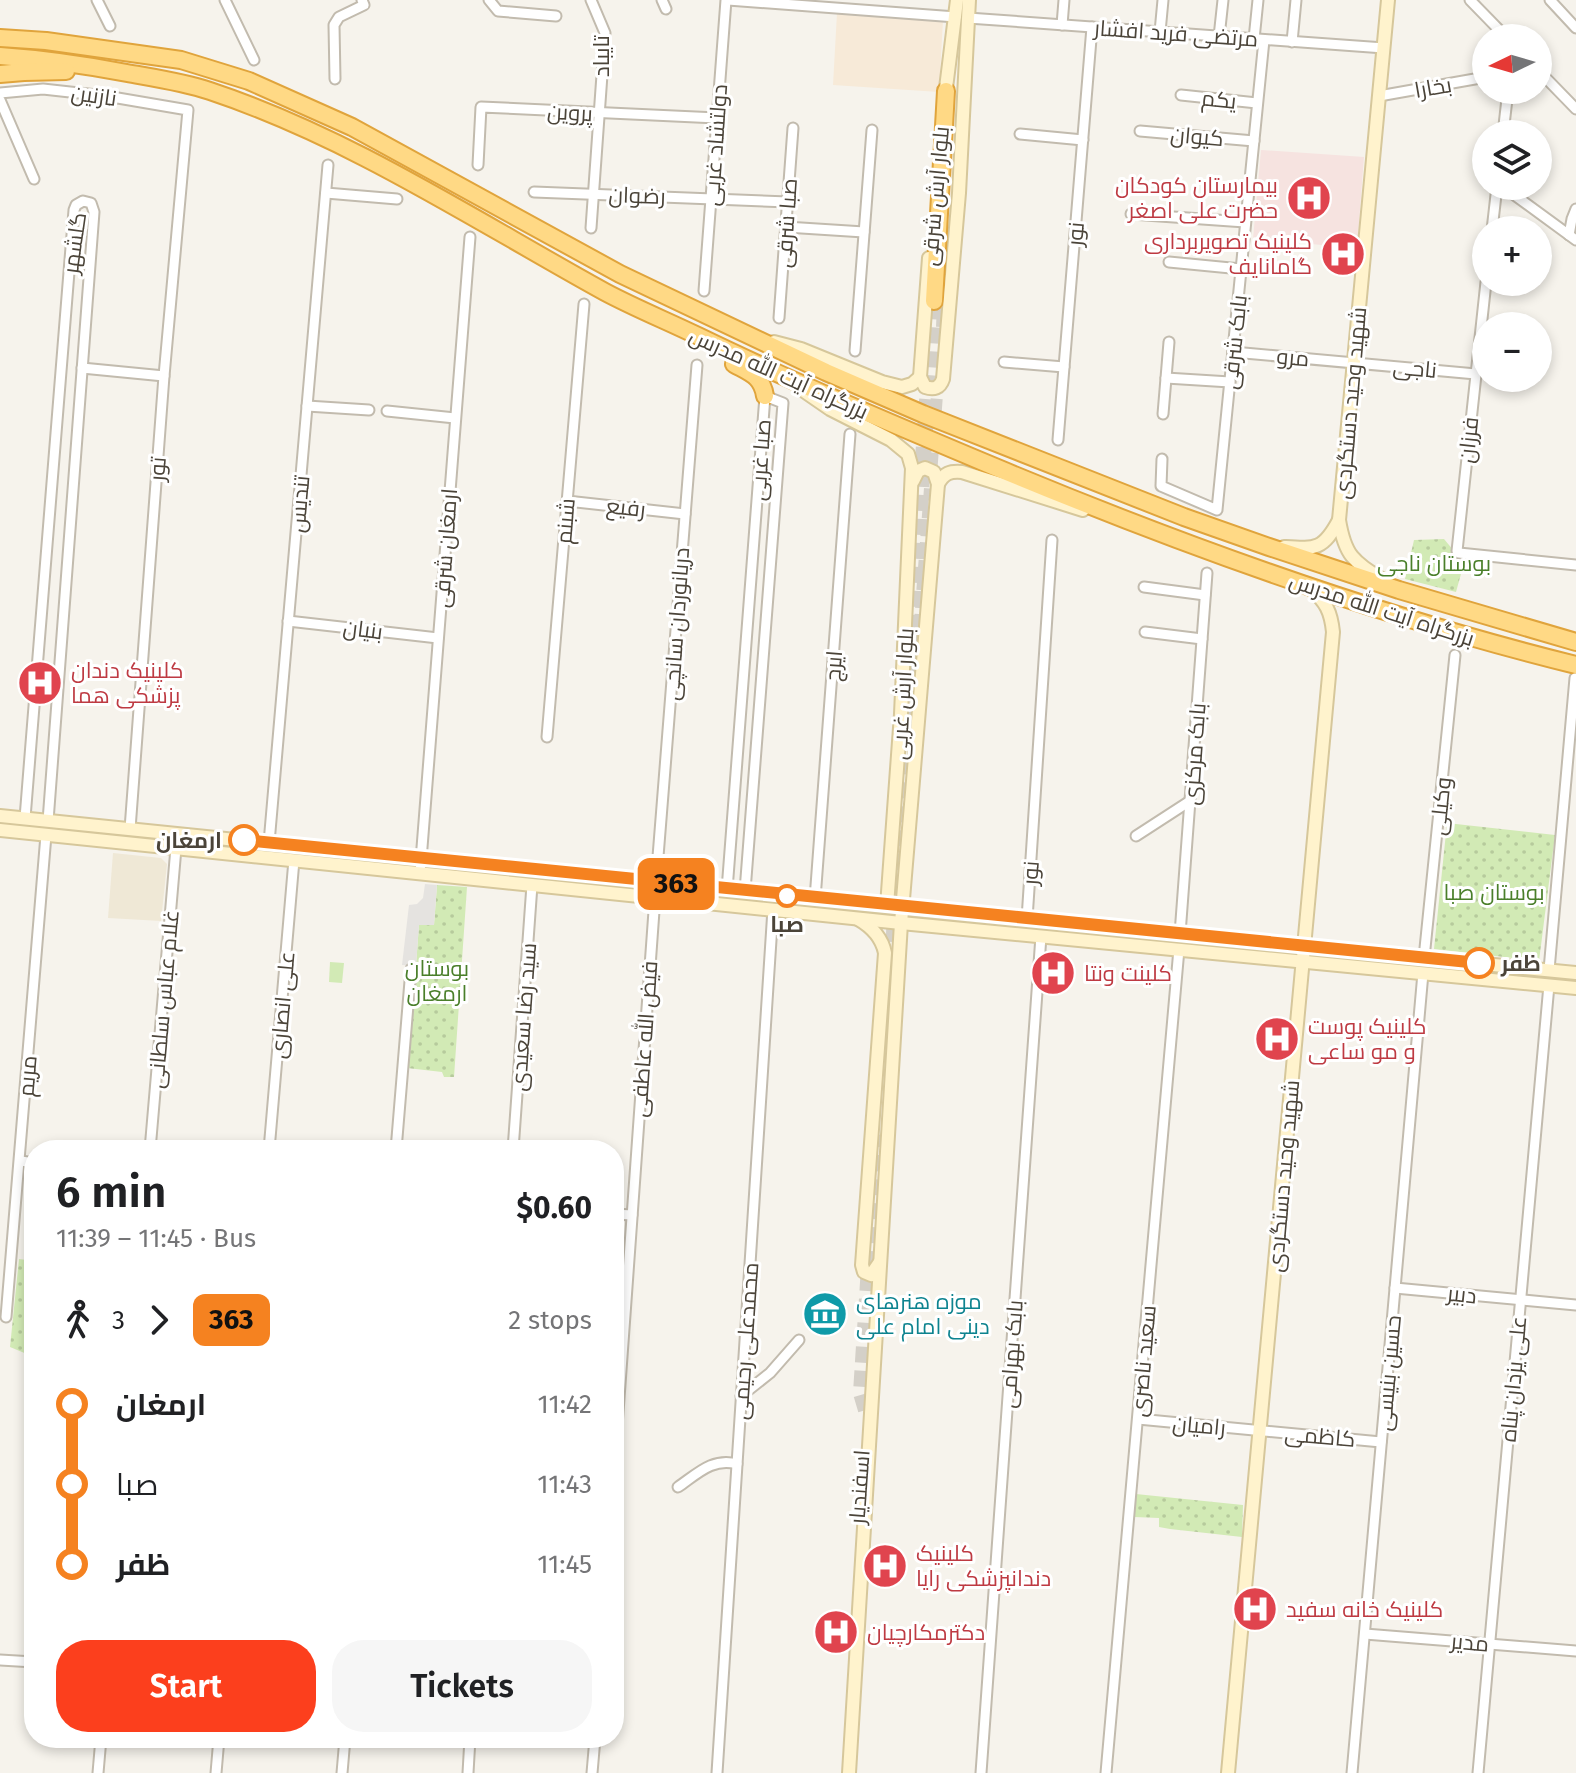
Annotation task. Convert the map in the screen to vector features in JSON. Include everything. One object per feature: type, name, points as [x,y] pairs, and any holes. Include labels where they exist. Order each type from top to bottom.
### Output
[{"type":"highway","name":"بزرگراه آیت الله مدرس","points":[[0,38],[46,41],[181,60],[249,81],[352,127],[620,274],[923,414],[1184,517],[1269,547],[1399,590],[1576,642]]},
{"type":"highway","name":"بزرگراه آیت الله مدرس","points":[[0,56],[38,58],[193,86],[238,101],[302,127],[390,170],[609,294],[781,376],[919,436],[1130,523],[1309,587],[1455,633],[1576,665]]},
{"type":"highway","points":[[0,74],[103,69]]},
{"type":"highway","points":[[939,303],[946,91]]},
{"type":"highway","points":[[687,331],[706,348],[755,376],[763,384],[765,396]]},
{"type":"main road","points":[[957,0],[962,17]]},
{"type":"main road","points":[[962,17],[969,0]]},
{"type":"main road","name":"شهید وحید دستگردی","points":[[1388,0],[1339,520],[1343,542],[1350,556],[1399,590]]},
{"type":"main road","name":"بلوار آرش شرقی","points":[[962,17],[959,193],[943,379],[941,385],[931,389],[925,387],[920,377],[933,199],[946,91],[962,17]]},
{"type":"main road","name":"بلوار آرش شرقی","points":[[939,303],[959,193]]},
{"type":"main road","points":[[749,335],[801,349],[892,385],[902,387],[920,377]]},
{"type":"main road","points":[[781,376],[830,409],[901,446],[908,454],[913,481]]},
{"type":"main road","points":[[913,481],[918,471],[925,468],[934,472],[938,484]]},
{"type":"main road","points":[[938,484],[943,475],[952,471],[962,472],[1130,523]]},
{"type":"main road","name":"بلوار آرش غربی","points":[[887,906],[913,481]]},
{"type":"main road","name":"بلوار آرش غربی","points":[[901,923],[938,484]]},
{"type":"main road","name":"شهید وحید دستگردی","points":[[1269,547],[1318,546],[1330,537],[1339,520]]},
{"type":"main road","name":"شهید وحید دستگردی","points":[[1228,1773],[1333,632],[1332,614],[1309,587]]},
{"type":"main road","name":"بلوار آرش غربی","points":[[906,863],[904,841],[912,729]]},
{"type":"main road","points":[[0,816],[1576,973]]},
{"type":"main road","points":[[0,830],[901,923],[1576,988]]},
{"type":"main road","points":[[905,883],[928,910]]},
{"type":"main road","points":[[856,918],[877,935],[885,953],[862,1265],[864,1272],[874,1273],[880,1261]]},
{"type":"main road","name":"اسفندیار","points":[[849,1773],[901,923]]},
{"type":"main road","name":"اسفندیار","points":[[841,1773],[866,1364],[875,1346]]},
{"type":"street","points":[[97,0],[110,26]]},
{"type":"street","points":[[225,0],[254,60]]},
{"type":"street","points":[[335,79],[334,25],[339,17],[364,5],[362,0]]},
{"type":"street","points":[[489,0],[498,11],[508,14],[556,16]]},
{"type":"street","name":"تایباد","points":[[591,0],[605,33],[591,228]]},
{"type":"street","name":"مرتضی فرید افشار","points":[[727,0],[1384,48]]},
{"type":"street","name":"دولتشاد غربی","points":[[704,291],[727,0]]},
{"type":"street","points":[[1062,25],[1064,0]]},
{"type":"street","points":[[1160,32],[1163,0]]},
{"type":"street","points":[[1219,37],[1223,0]]},
{"type":"street","name":"بابک شرقی","points":[[1162,459],[1161,486],[1217,510],[1254,141],[1258,0]]},
{"type":"street","points":[[1292,42],[1296,0]]},
{"type":"street","points":[[1550,0],[1576,28]]},
{"type":"street","points":[[1475,2],[1495,24]]},
{"type":"street","name":"نور","points":[[1058,440],[1092,27]]},
{"type":"street","name":"بخارا","points":[[1379,96],[1472,79]]},
{"type":"street","points":[[1552,84],[1576,109]]},
{"type":"street","name":"نازنین","points":[[0,93],[43,89],[188,110]]},
{"type":"street","name":"یکم","points":[[1181,95],[1257,103]]},
{"type":"street","points":[[0,100],[34,179]]},
{"type":"street","name":"پروین","points":[[478,165],[481,107],[717,118]]},
{"type":"street","name":"تور","points":[[130,829],[164,376],[188,110]]},
{"type":"street","name":"صبا شرقی","points":[[779,318],[793,128]]},
{"type":"street","points":[[855,351],[872,130]]},
{"type":"street","name":"کیوان","points":[[1140,131],[1254,141]]},
{"type":"street","points":[[1020,134],[1083,140]]},
{"type":"street","name":"تندیس","points":[[269,843],[328,165]]},
{"type":"street","name":"رضوان","points":[[534,192],[788,202]]},
{"type":"street","points":[[326,193],[397,199]]},
{"type":"street","points":[[1519,200],[1572,237]]},
{"type":"street","name":"گلشهر","points":[[25,818],[74,210],[83,201],[91,203],[94,212],[48,821]]},
{"type":"street","points":[[1572,237],[1572,219],[1576,209]]},
{"type":"street","points":[[1131,214],[1245,222]]},
{"type":"street","points":[[786,227],[864,232]]},
{"type":"street","name":"ارمغان شرقی","points":[[420,873],[470,237]]},
{"type":"street","points":[[1169,262],[1241,269]]},
{"type":"street","points":[[68,287],[88,289]]},
{"type":"street","name":"شبنم","points":[[547,737],[584,304]]},
{"type":"street","points":[[1163,414],[1169,342]]},
{"type":"street","name":"مرو","points":[[1233,352],[1354,363]]},
{"type":"street","points":[[1004,362],[1064,367]]},
{"type":"street","name":"ناجی","points":[[1354,363],[1472,374]]},
{"type":"street","name":"دریانوردان سانچی","points":[[656,882],[697,365]]},
{"type":"street","points":[[61,376],[82,373],[164,376]]},
{"type":"street","points":[[1166,378],[1230,382]]},
{"type":"street","name":"فرزان","points":[[1474,392],[1457,551],[1576,565]]},
{"type":"street","name":"صبا غربی","points":[[727,890],[765,396],[783,403],[745,891]]},
{"type":"street","points":[[307,406],[369,410]]},
{"type":"street","points":[[387,411],[455,418]]},
{"type":"street","name":"ایرج","points":[[815,899],[850,434]]},
{"type":"street","points":[[761,447],[780,449]]},
{"type":"street","points":[[51,498],[72,500]]},
{"type":"street","name":"رفیع","points":[[567,501],[685,514]]},
{"type":"street","name":"نور","points":[[1027,919],[1052,540]]},
{"type":"street","points":[[753,543],[772,545]]},
{"type":"street","name":"بابک مرکزی","points":[[1180,934],[1207,573]]},
{"type":"street","points":[[1144,587],[1205,595]]},
{"type":"street","name":"بنیان","points":[[288,621],[438,638]]},
{"type":"street","points":[[1145,632],[1202,639]]},
{"type":"street","points":[[745,655],[763,657]]},
{"type":"street","name":"وكيلی","points":[[1424,958],[1455,655]]},
{"type":"street","points":[[38,670],[58,671]]},
{"type":"street","points":[[1549,970],[1575,678]]},
{"type":"street","points":[[738,749],[756,751]]},
{"type":"street","points":[[1136,836],[1190,801]]},
{"type":"street","name":"مریم","points":[[6,1317],[46,835]]},
{"type":"street","name":"غلام عباس سلطانی","points":[[151,1140],[176,848]]},
{"type":"street","name":"علی انصاری","points":[[270,1140],[294,860]]},
{"type":"street","name":"سید رضا سعیدی","points":[[514,1140],[532,885]]},
{"type":"street","name":"فیض الله عاطفی","points":[[624,1327],[655,897]]},
{"type":"street","name":"محمدعلی رحیمی","points":[[717,1773],[773,909]]},
{"type":"street","name":"بابک بهرامی","points":[[981,1773],[1041,936]]},
{"type":"street","name":"سعید ناصری","points":[[1106,1773],[1179,949]]},
{"type":"street","points":[[397,1140],[411,969]]},
{"type":"street","name":"حسین بنیسی","points":[[1352,1773],[1423,973]]},
{"type":"street","name":"علی یزدان پناه","points":[[1478,1773],[1549,985]]},
{"type":"street","points":[[624,1215],[632,1215]]},
{"type":"street","name":"دبیر","points":[[1395,1288],[1576,1305]]},
{"type":"street","points":[[741,1396],[770,1373],[799,1340]]},
{"type":"street","name":"رامیان","points":[[1138,1419],[1259,1431]]},
{"type":"street","name":"کاظمی","points":[[1259,1431],[1381,1442]]},
{"type":"street","points":[[678,1487],[711,1464],[728,1461],[737,1464]]},
{"type":"street","name":"مدیر","points":[[1365,1634],[1576,1651]]},
{"type":"street","points":[[0,1660],[24,1661]]},
{"type":"street","points":[[98,1773],[100,1748]]},
{"type":"street","points":[[216,1773],[218,1748]]},
{"type":"street","points":[[342,1773],[344,1748]]},
{"type":"street","points":[[468,1773],[469,1748]]},
{"type":"street","points":[[592,1773],[594,1748]]},
{"type":"shaded area","points":[[837,13],[943,20],[939,92],[833,85]]},
{"type":"shaded area","name":"بیمارستان کودکان حضرت علی اصغر","points":[[1261,150],[1364,157],[1357,248],[1253,239]]},
{"type":"shaded area","points":[[113,853],[161,858],[167,864],[161,921],[108,918]]},
{"type":"shaded area","points":[[425,884],[437,885],[434,925],[419,925],[416,966],[402,965],[409,905],[417,904],[423,898]]},
{"type":"green space","name":"بوستان ناجی","points":[[1444,539],[1464,563],[1456,592],[1405,579],[1414,540]]},
{"type":"green space","name":"بوستان صبا","points":[[1447,823],[1555,835],[1539,961],[1434,949]]},
{"type":"green space","name":"بوستان ارمغان","points":[[437,885],[467,887],[454,1077],[444,1077],[442,1072],[407,1068],[413,966],[416,965],[419,924],[434,925]]},
{"type":"green space","points":[[330,962],[344,963],[342,983],[329,982]]},
{"type":"green space","points":[[19,1259],[24,1260],[24,1353],[10,1347]]},
{"type":"green space","points":[[1136,1494],[1243,1505],[1242,1537],[1159,1527],[1159,1518],[1134,1517]]},
{"type":"tunnel","points":[[893,966],[934,301]]},
{"type":"tunnel","points":[[942,327],[943,305]]},
{"type":"tunnel","points":[[917,662],[938,381]]},
{"type":"tunnel","points":[[866,1410],[861,1393],[875,1135]]},
{"type":"bus line","name":"363","points":[[244,840],[1479,963]]},
{"type":"place","name":"بیمارستان کودکان حضرت علی اصغر","points":[[1309,198]]},
{"type":"place","name":"کلینیک تصویربرداری گامانایف","points":[[1343,254]]},
{"type":"place","name":"کلینیک دندان پزشکی هما","points":[[40,683]]},
{"type":"place","name":"ارمغان","points":[[244,840]]},
{"type":"place","name":"صبا","points":[[787,896]]},
{"type":"place","name":"ظفر","points":[[1479,963]]},
{"type":"place","name":"کلینت ونتا","points":[[1053,973]]},
{"type":"place","name":"کلینیک پوست و مو ساعی","points":[[1277,1039]]},
{"type":"place","name":"موزه هنرهای دینی امام علی","points":[[825,1314]]},
{"type":"place","name":"کلینیک دندانپزشکی رایا","points":[[885,1566]]},
{"type":"place","name":"کلینیک خانه سفید","points":[[1255,1609]]},
{"type":"place","name":"دكترمكارچيان","points":[[836,1632]]}]
